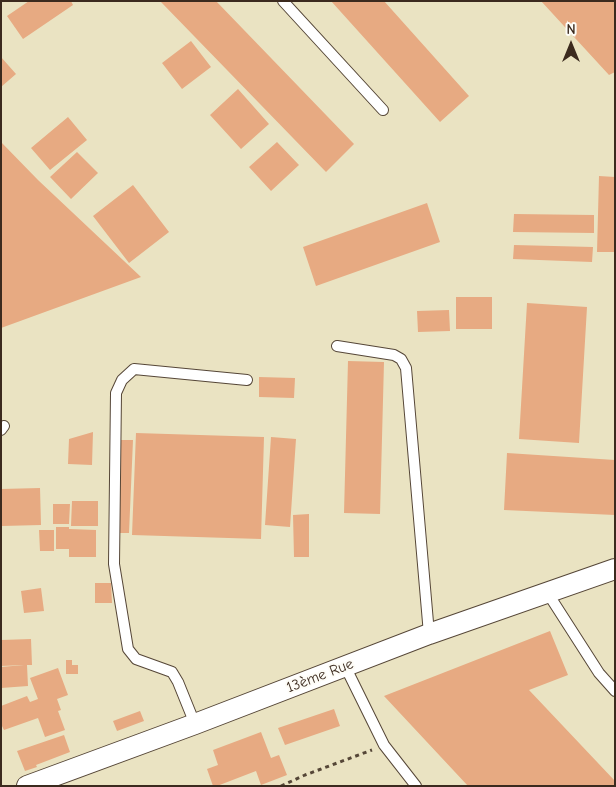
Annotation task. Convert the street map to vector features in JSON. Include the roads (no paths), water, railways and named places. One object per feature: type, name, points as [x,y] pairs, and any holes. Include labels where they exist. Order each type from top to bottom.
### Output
[{"type":"street","name":"13ème Rue","points":[[27,786],[429,634],[615,569]]},
{"type":"lane","points":[[282,1],[383,110]]},
{"type":"lane","points":[[337,346],[394,355],[401,359],[406,368],[429,634]]},
{"type":"lane","points":[[195,724],[172,672],[136,659],[128,648],[114,564],[116,393],[122,380],[134,369],[247,380]]},
{"type":"lane","points":[[548,592],[599,673],[615,691]]},
{"type":"lane","points":[[345,666],[384,745],[416,786]]}]
